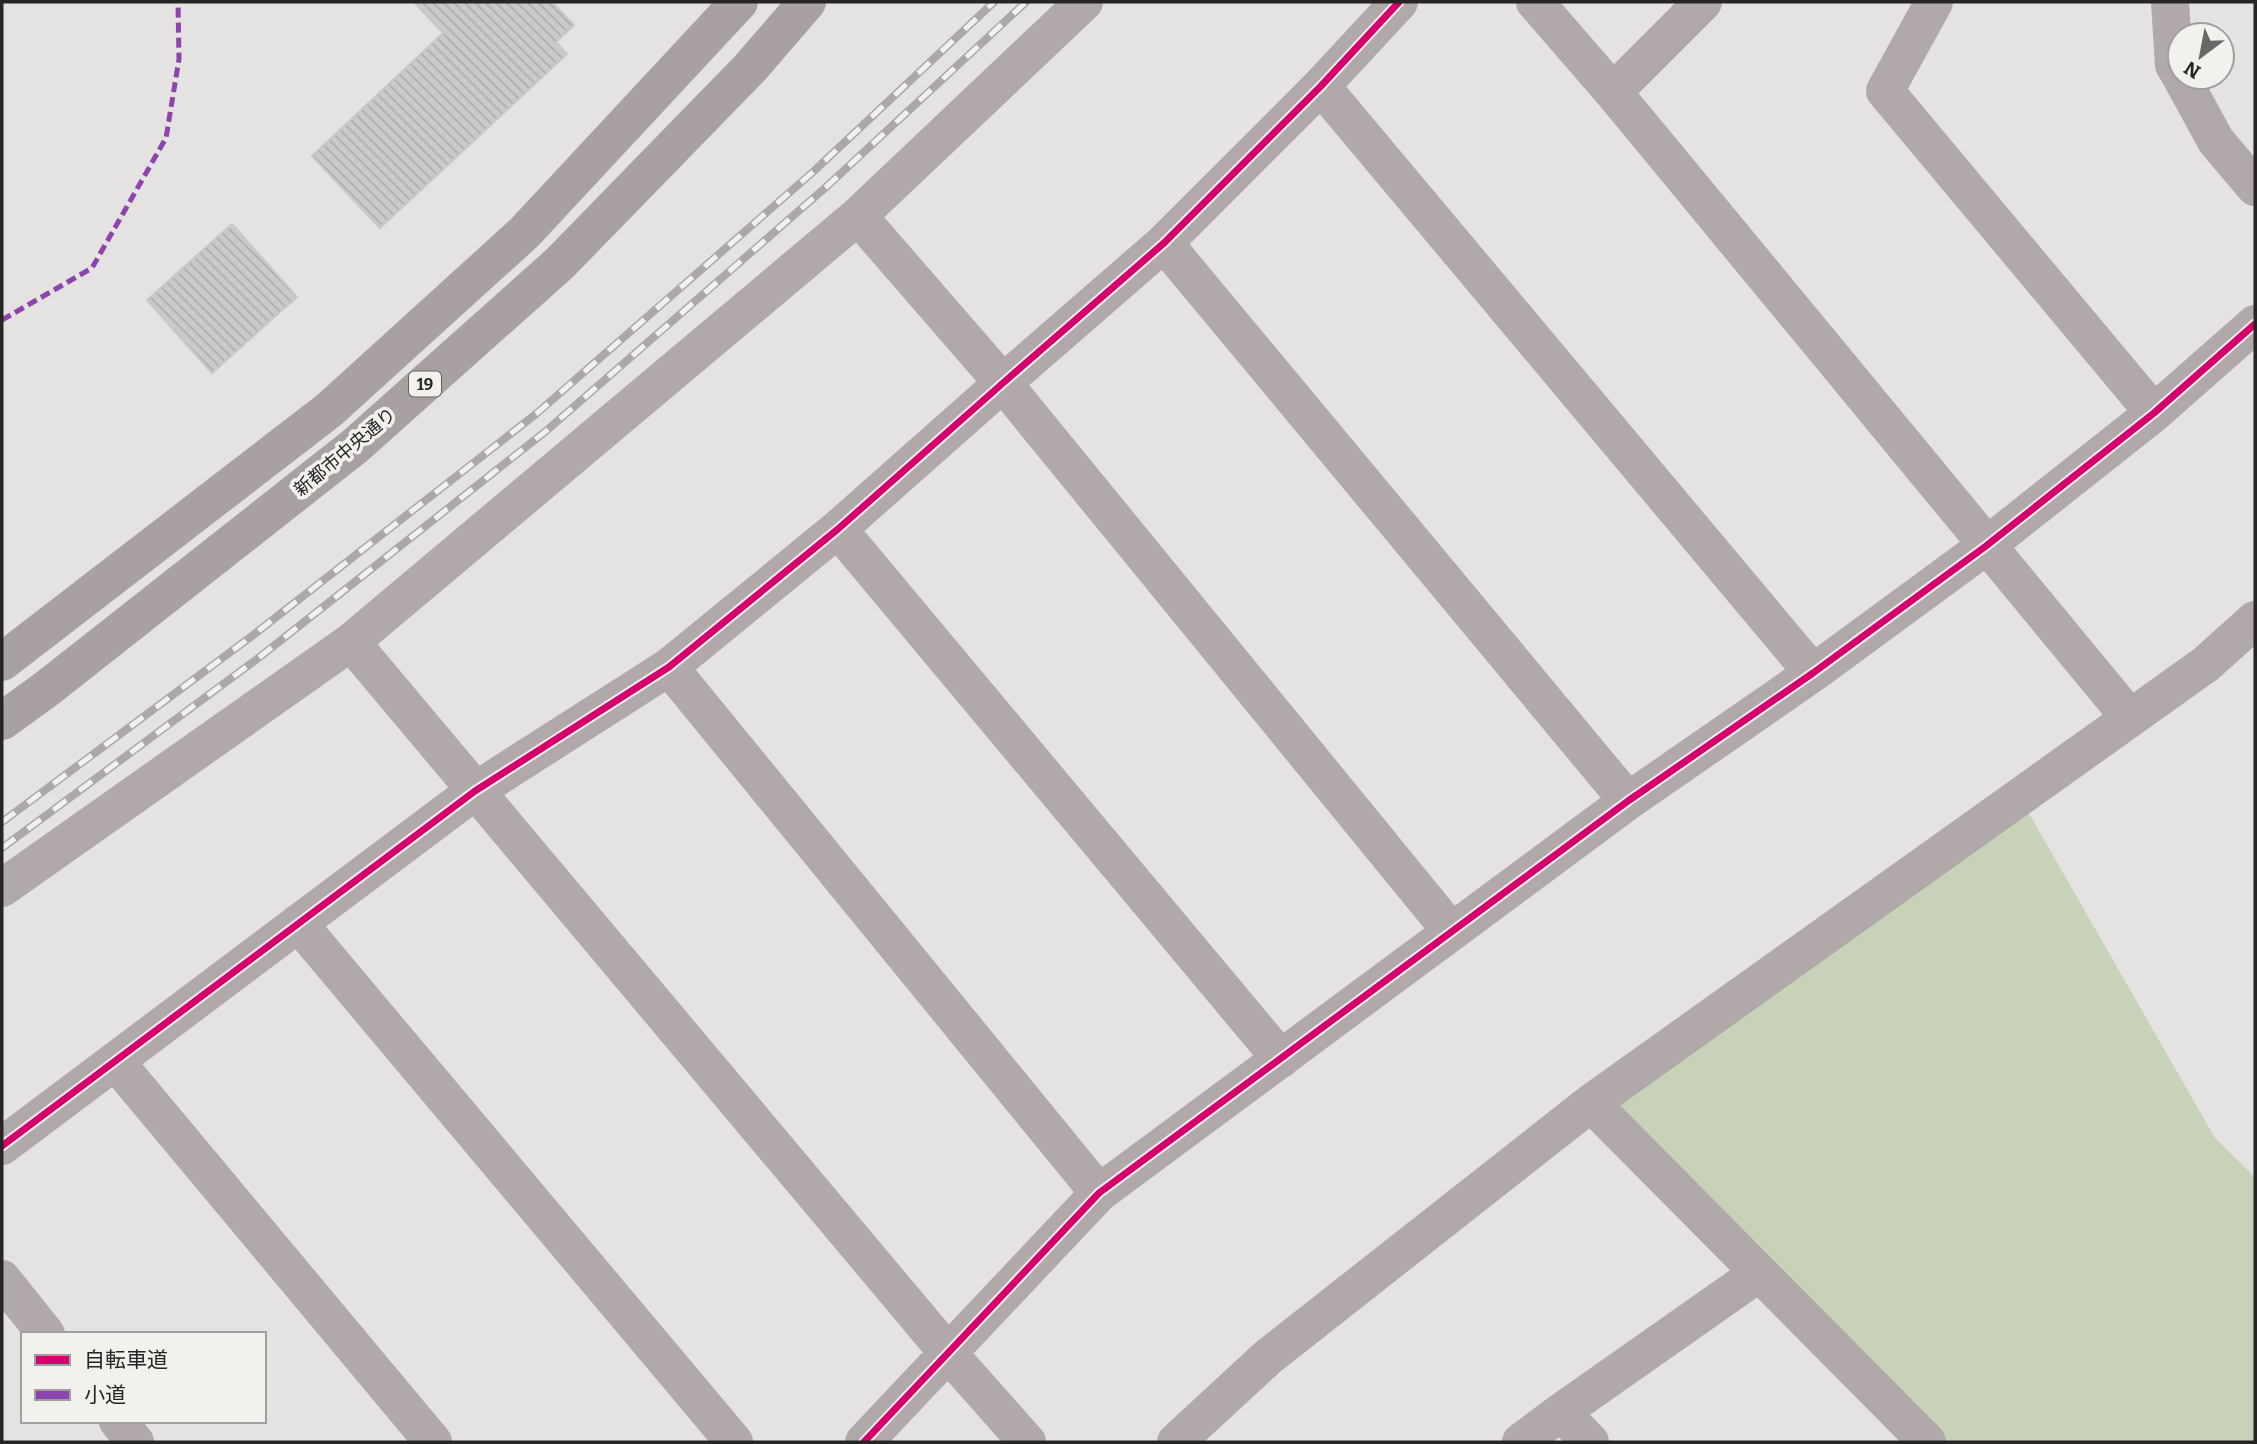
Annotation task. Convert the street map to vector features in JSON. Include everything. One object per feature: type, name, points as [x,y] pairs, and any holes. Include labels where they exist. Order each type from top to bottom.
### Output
[{"type":"main road","name":"19","points":[[2,662],[330,410],[524,233],[740,2]]},
{"type":"main road","name":"新都市中央通り","points":[[2,721],[46,690],[355,446],[560,263],[750,68],[807,2]]},
{"type":"street","points":[[2,888],[351,642],[858,216],[1084,2]]},
{"type":"street","points":[[2,1146],[475,791],[669,667],[838,529],[1164,243],[1321,86],[1399,2]]},
{"type":"street","points":[[1535,2],[1613,92],[2130,718]]},
{"type":"street","points":[[1613,92],[1703,2]]},
{"type":"street","points":[[1934,2],[1885,91],[2154,413]]},
{"type":"street","points":[[2170,2],[2171,21]]},
{"type":"street","points":[[1321,86],[1813,673]]},
{"type":"street","points":[[2189,91],[2216,141],[2255,187]]},
{"type":"street","points":[[858,216],[1003,383],[1451,931]]},
{"type":"street","points":[[1164,243],[1628,801]]},
{"type":"street","points":[[864,1442],[1099,1193],[1628,801],[1813,673],[1986,546],[2154,413],[2255,324]]},
{"type":"street","points":[[838,529],[1282,1059]]},
{"type":"street","points":[[1176,1442],[1268,1357],[1591,1103],[2206,664],[2255,620]]},
{"type":"street","points":[[351,642],[948,1353],[1027,1442]]},
{"type":"street","points":[[669,667],[1099,1193]]},
{"type":"street","points":[[298,923],[734,1442]]},
{"type":"street","points":[[115,1061],[433,1442]]},
{"type":"street","points":[[1591,1103],[1927,1442]]},
{"type":"street","points":[[1521,1442],[1759,1273]]},
{"type":"street","points":[[2,1279],[44,1332]]},
{"type":"street","points":[[1561,1412],[1590,1442]]},
{"type":"street","points":[[120,1423],[135,1442]]},
{"type":"green space","points":[[2015,789],[2215,1138],[2255,1177],[2255,1442],[1927,1442],[1591,1103]]},
{"type":"building","points":[[414,2],[552,2],[574,25],[556,42],[567,54],[380,228],[312,156],[443,33]]},
{"type":"building","points":[[232,224],[297,297],[212,373],[147,300]]},
{"type":"railway","points":[[2,822],[252,636],[536,414],[814,171],[994,2]]},
{"type":"railway","points":[[2,848],[261,656],[546,431],[825,188],[1026,2]]},
{"type":"marked path","points":[[2,320],[92,268],[166,138],[179,59],[178,2]]},
{"type":"cycle path","points":[[2,1146],[475,791],[669,667],[838,529],[1164,243],[1321,86],[1399,2]]},
{"type":"cycle path","points":[[864,1442],[1099,1193],[1628,801],[1813,673],[1986,546],[2154,413],[2255,324]]}]
